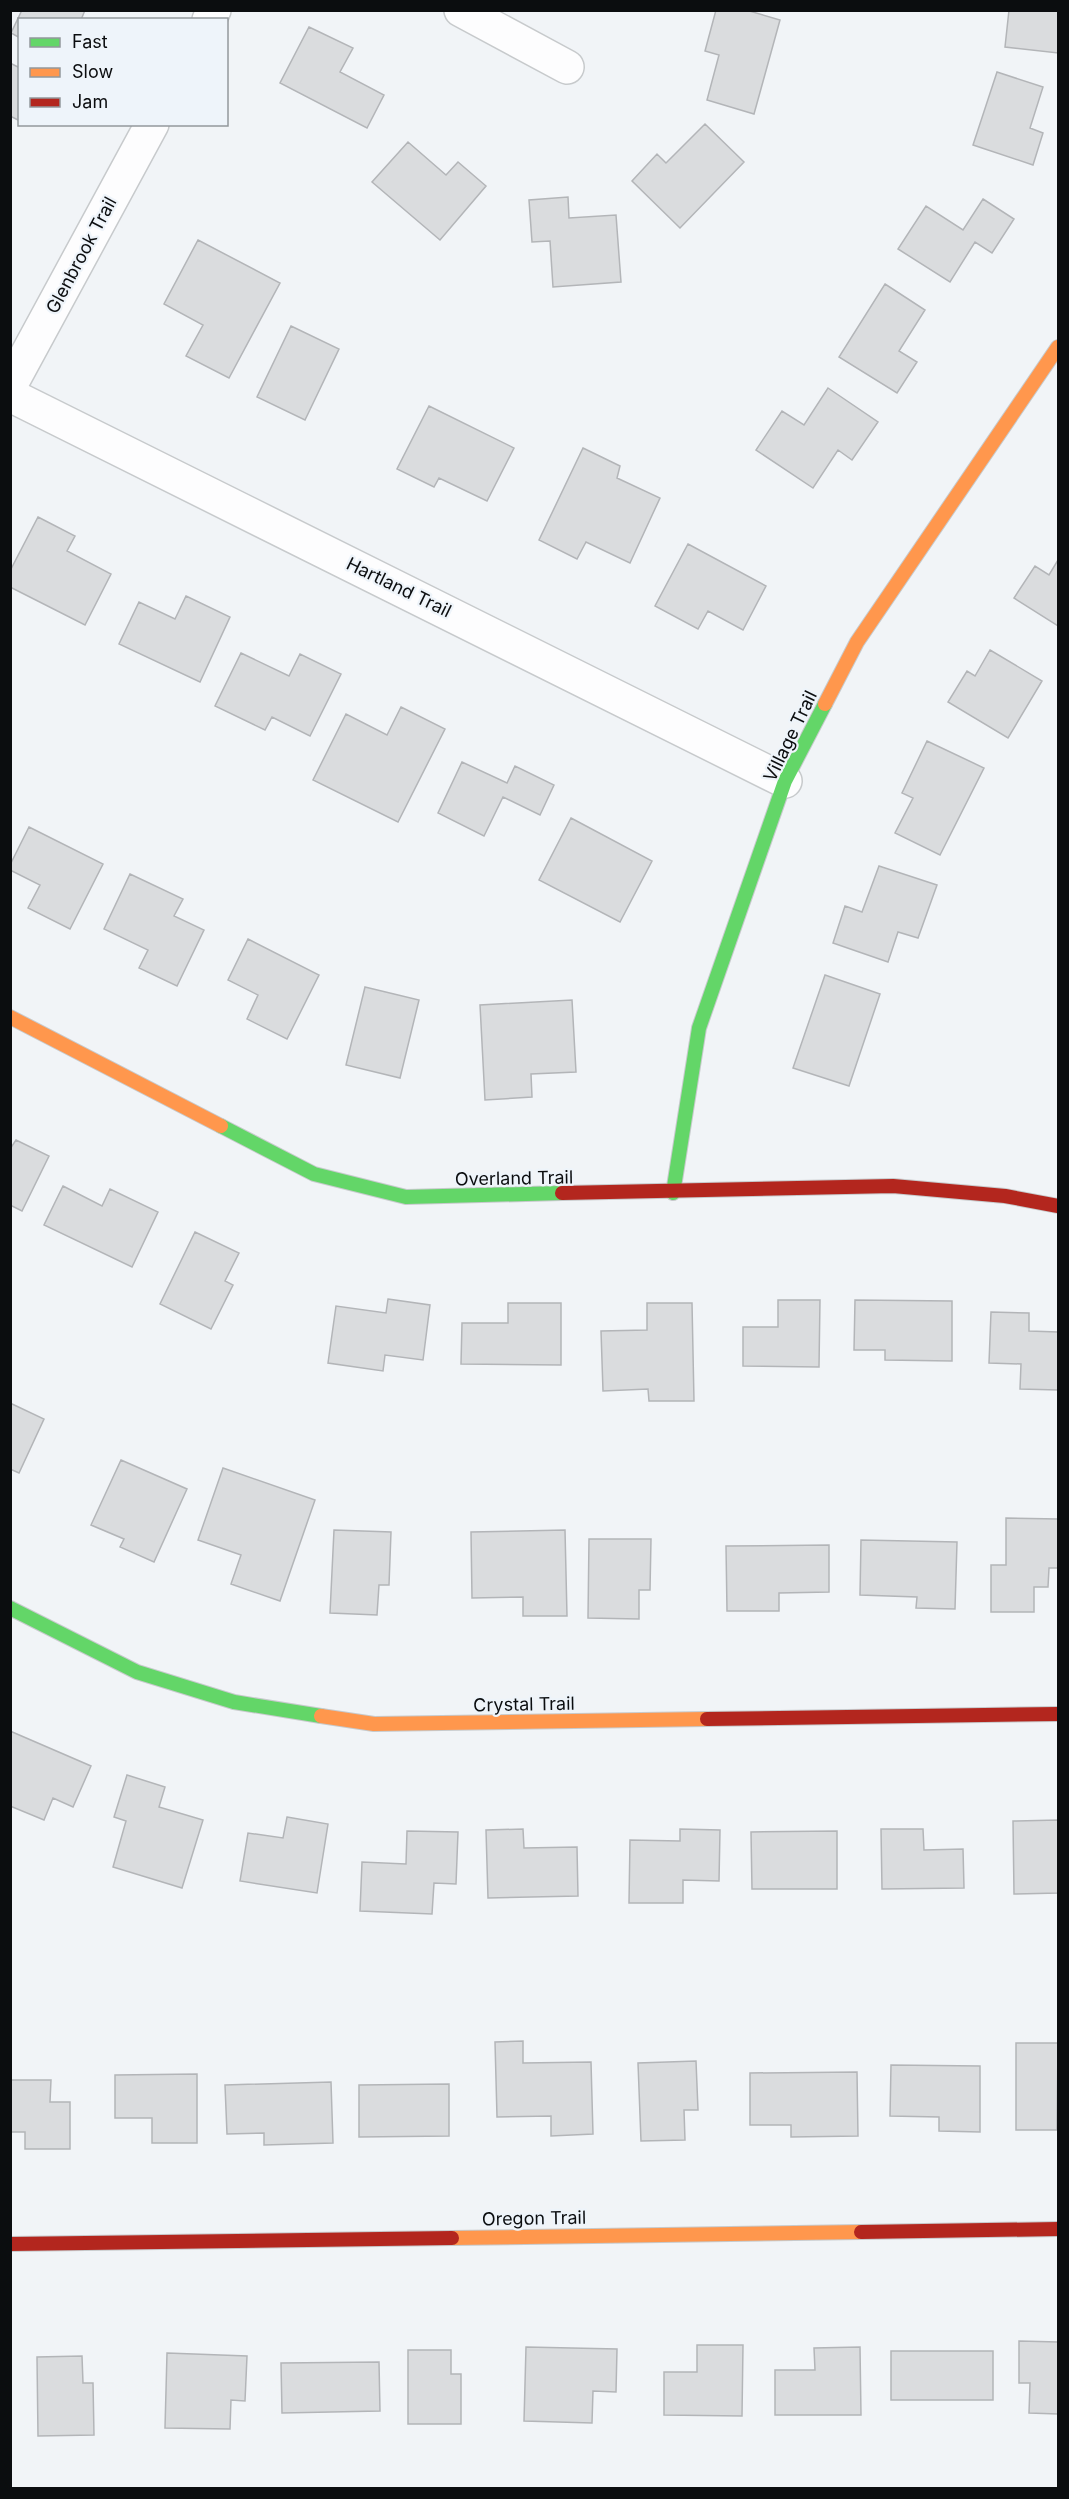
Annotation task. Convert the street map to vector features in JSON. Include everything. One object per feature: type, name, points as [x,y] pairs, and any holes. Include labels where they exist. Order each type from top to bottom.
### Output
[{"type":"street","points":[[461,10],[567,67]]},
{"type":"street","name":"Glenbrook Trail","points":[[10,386],[151,126]]},
{"type":"street","name":"Village Trail","points":[[673,1193],[699,1028],[785,781],[857,642],[1059,347]]},
{"type":"street","name":"Hartland Trail","points":[[10,395],[785,781]]},
{"type":"street","name":"Overland Trail","points":[[10,1017],[314,1174],[406,1197],[673,1193],[893,1186],[1005,1196],[1059,1206]]},
{"type":"street","name":"Crystal Trail","points":[[10,1608],[137,1672],[234,1702],[374,1724],[1059,1714]]},
{"type":"street","name":"Oregon Trail","points":[[10,2244],[1059,2229]]},
{"type":"building","points":[[22,10],[85,10],[82,18],[18,18]]},
{"type":"building","points":[[716,10],[746,10],[780,20],[754,114],[707,100],[719,55],[705,51]]},
{"type":"building","points":[[1009,10],[1058,10],[1058,53],[1005,47]]},
{"type":"building","points":[[18,18],[18,37],[11,33]]},
{"type":"building","points":[[309,27],[353,48],[340,72],[384,95],[367,128],[280,83]]},
{"type":"building","points":[[10,63],[18,67],[18,120],[10,116]]},
{"type":"building","points":[[997,72],[1043,87],[1030,128],[1043,133],[1033,165],[973,145]]},
{"type":"building","points":[[705,124],[744,162],[680,228],[632,181],[657,154],[666,163]]},
{"type":"building","points":[[408,142],[446,175],[458,162],[486,186],[440,240],[372,182]]},
{"type":"building","points":[[568,197],[569,218],[616,215],[621,282],[553,287],[550,241],[532,242],[529,200]]},
{"type":"building","points":[[983,199],[1014,219],[992,253],[975,242],[950,282],[898,249],[926,206],[963,230]]},
{"type":"building","points":[[198,240],[280,283],[229,378],[186,356],[203,325],[164,304]]},
{"type":"building","points":[[885,284],[925,310],[899,351],[917,362],[897,393],[839,357]]},
{"type":"building","points":[[291,326],[339,349],[305,420],[257,397]]},
{"type":"building","points":[[828,388],[878,422],[852,460],[838,450],[813,488],[756,450],[782,411],[804,425]]},
{"type":"building","points":[[429,406],[514,448],[487,501],[439,478],[434,487],[397,469]]},
{"type":"building","points":[[583,448],[620,466],[617,478],[660,498],[630,563],[586,542],[577,559],[539,540]]},
{"type":"building","points":[[38,517],[75,536],[67,551],[111,574],[85,625],[10,587],[10,571]]},
{"type":"building","points":[[688,544],[766,586],[743,630],[708,611],[698,629],[655,606]]},
{"type":"building","points":[[1058,560],[1058,626],[1014,598],[1035,566],[1049,575]]},
{"type":"building","points":[[186,596],[230,617],[200,682],[119,644],[139,602],[175,619]]},
{"type":"building","points":[[990,650],[1042,681],[1008,738],[948,702],[967,671],[975,676]]},
{"type":"building","points":[[241,653],[289,676],[300,654],[341,674],[310,736],[272,717],[265,730],[215,706]]},
{"type":"building","points":[[401,707],[445,729],[398,822],[313,780],[346,714],[387,735]]},
{"type":"building","points":[[927,741],[984,768],[940,855],[895,833],[913,798],[902,793]]},
{"type":"building","points":[[462,762],[507,783],[515,766],[554,785],[540,815],[503,797],[484,836],[438,813]]},
{"type":"building","points":[[571,818],[652,861],[620,922],[539,880]]},
{"type":"building","points":[[29,827],[103,864],[70,929],[28,908],[40,885],[10,870],[10,865]]},
{"type":"building","points":[[879,866],[937,885],[918,938],[898,932],[888,962],[833,943],[845,906],[862,912]]},
{"type":"building","points":[[130,874],[183,899],[174,916],[204,930],[177,986],[139,968],[148,950],[104,929]]},
{"type":"building","points":[[248,939],[319,975],[287,1039],[247,1019],[258,995],[228,980]]},
{"type":"building","points":[[825,975],[880,994],[849,1086],[793,1068]]},
{"type":"building","points":[[365,987],[419,1000],[400,1078],[346,1065]]},
{"type":"building","points":[[572,1000],[576,1072],[531,1074],[532,1097],[485,1100],[480,1005]]},
{"type":"building","points":[[16,1140],[49,1156],[22,1211],[10,1205],[10,1149]]},
{"type":"building","points":[[63,1186],[102,1206],[110,1189],[158,1212],[132,1267],[44,1225]]},
{"type":"building","points":[[195,1232],[239,1253],[225,1281],[233,1285],[211,1329],[160,1304]]},
{"type":"building","points":[[388,1299],[430,1305],[423,1360],[385,1355],[383,1371],[328,1363],[336,1306],[386,1313]]},
{"type":"building","points":[[778,1300],[820,1300],[819,1367],[743,1366],[743,1327],[778,1327]]},
{"type":"building","points":[[855,1300],[952,1301],[952,1361],[885,1360],[885,1350],[854,1350]]},
{"type":"building","points":[[508,1303],[561,1303],[561,1365],[461,1364],[462,1323],[508,1323]]},
{"type":"building","points":[[647,1303],[692,1303],[694,1401],[649,1401],[648,1389],[603,1391],[601,1331],[647,1330]]},
{"type":"building","points":[[991,1312],[1029,1313],[1029,1331],[1058,1332],[1058,1390],[1020,1389],[1021,1364],[989,1363]]},
{"type":"building","points":[[10,1403],[44,1419],[19,1473],[10,1469]]},
{"type":"building","points":[[121,1460],[187,1489],[154,1562],[120,1547],[124,1539],[91,1525]]},
{"type":"building","points":[[223,1468],[315,1500],[280,1601],[231,1584],[241,1555],[198,1540]]},
{"type":"building","points":[[1006,1518],[1058,1519],[1058,1568],[1049,1568],[1048,1587],[1034,1587],[1034,1612],[991,1612],[991,1565],[1006,1565]]},
{"type":"building","points":[[334,1530],[391,1532],[389,1585],[379,1585],[377,1615],[330,1613]]},
{"type":"building","points":[[565,1530],[567,1616],[523,1616],[523,1597],[472,1598],[471,1532]]},
{"type":"building","points":[[589,1539],[651,1539],[650,1590],[639,1590],[639,1619],[588,1618]]},
{"type":"building","points":[[861,1540],[957,1542],[955,1609],[916,1608],[917,1597],[860,1595]]},
{"type":"building","points":[[829,1545],[829,1592],[779,1593],[779,1611],[727,1611],[726,1546]]},
{"type":"building","points":[[10,1731],[91,1766],[73,1807],[53,1798],[44,1820],[10,1806]]},
{"type":"building","points":[[127,1775],[165,1787],[159,1807],[203,1820],[182,1888],[113,1867],[126,1821],[114,1817]]},
{"type":"building","points":[[287,1817],[328,1824],[317,1893],[240,1881],[248,1833],[283,1838]]},
{"type":"building","points":[[1058,1820],[1058,1893],[1014,1894],[1013,1821]]},
{"type":"building","points":[[523,1829],[524,1848],[577,1847],[578,1896],[488,1898],[486,1830]]},
{"type":"building","points":[[680,1829],[720,1830],[719,1881],[683,1880],[683,1903],[629,1903],[630,1840],[680,1841]]},
{"type":"building","points":[[881,1829],[923,1829],[924,1850],[963,1849],[964,1888],[882,1889]]},
{"type":"building","points":[[407,1831],[458,1832],[456,1884],[434,1883],[432,1914],[360,1911],[362,1862],[406,1864]]},
{"type":"building","points":[[837,1831],[837,1889],[752,1889],[751,1832]]},
{"type":"building","points":[[523,2041],[523,2063],[591,2062],[593,2134],[551,2136],[551,2116],[497,2117],[495,2042]]},
{"type":"building","points":[[1016,2043],[1058,2043],[1057,2130],[1016,2130]]},
{"type":"building","points":[[696,2061],[698,2110],[684,2110],[685,2140],[641,2141],[638,2063]]},
{"type":"building","points":[[891,2065],[980,2066],[980,2132],[939,2131],[939,2117],[890,2116]]},
{"type":"building","points":[[857,2072],[858,2136],[791,2137],[791,2125],[750,2125],[750,2073]]},
{"type":"building","points":[[197,2074],[197,2143],[152,2143],[152,2118],[115,2118],[115,2075]]},
{"type":"building","points":[[10,2080],[51,2080],[50,2102],[70,2102],[70,2149],[25,2149],[25,2132],[10,2132]]},
{"type":"building","points":[[331,2082],[333,2143],[264,2145],[264,2133],[227,2134],[225,2085]]},
{"type":"building","points":[[449,2084],[449,2136],[359,2137],[359,2085]]},
{"type":"building","points":[[1019,2341],[1058,2342],[1058,2414],[1029,2413],[1030,2383],[1019,2383]]},
{"type":"building","points":[[697,2345],[743,2345],[742,2416],[664,2415],[664,2372],[697,2372]]},
{"type":"building","points":[[526,2347],[617,2349],[616,2392],[593,2391],[592,2423],[524,2421]]},
{"type":"building","points":[[860,2347],[861,2415],[775,2415],[775,2370],[815,2370],[814,2348]]},
{"type":"building","points":[[408,2350],[451,2350],[451,2374],[461,2374],[461,2424],[408,2424]]},
{"type":"building","points":[[891,2351],[993,2351],[993,2400],[891,2400]]},
{"type":"building","points":[[167,2353],[247,2356],[245,2401],[231,2400],[230,2429],[165,2428]]},
{"type":"building","points":[[82,2356],[83,2383],[93,2383],[94,2435],[38,2436],[37,2357]]},
{"type":"building","points":[[379,2362],[380,2411],[282,2413],[281,2363]]},
{"type":"traffic: fast","points":[[673,1193],[699,1028],[785,781],[825,704]]},
{"type":"traffic: fast","points":[[221,1126],[314,1174],[406,1197],[562,1193]]},
{"type":"traffic: fast","points":[[10,1608],[137,1672],[234,1702],[321,1716]]},
{"type":"traffic: slow","points":[[825,704],[857,642],[1058,347]]},
{"type":"traffic: slow","points":[[10,1017],[221,1126]]},
{"type":"traffic: slow","points":[[321,1716],[374,1724],[707,1719]]},
{"type":"traffic: slow","points":[[452,2238],[861,2232]]},
{"type":"traffic: jam","points":[[562,1193],[893,1186],[1005,1196],[1058,1206]]},
{"type":"traffic: jam","points":[[707,1719],[1058,1714]]},
{"type":"traffic: jam","points":[[861,2232],[1058,2229]]},
{"type":"traffic: jam","points":[[10,2244],[452,2238]]}]
